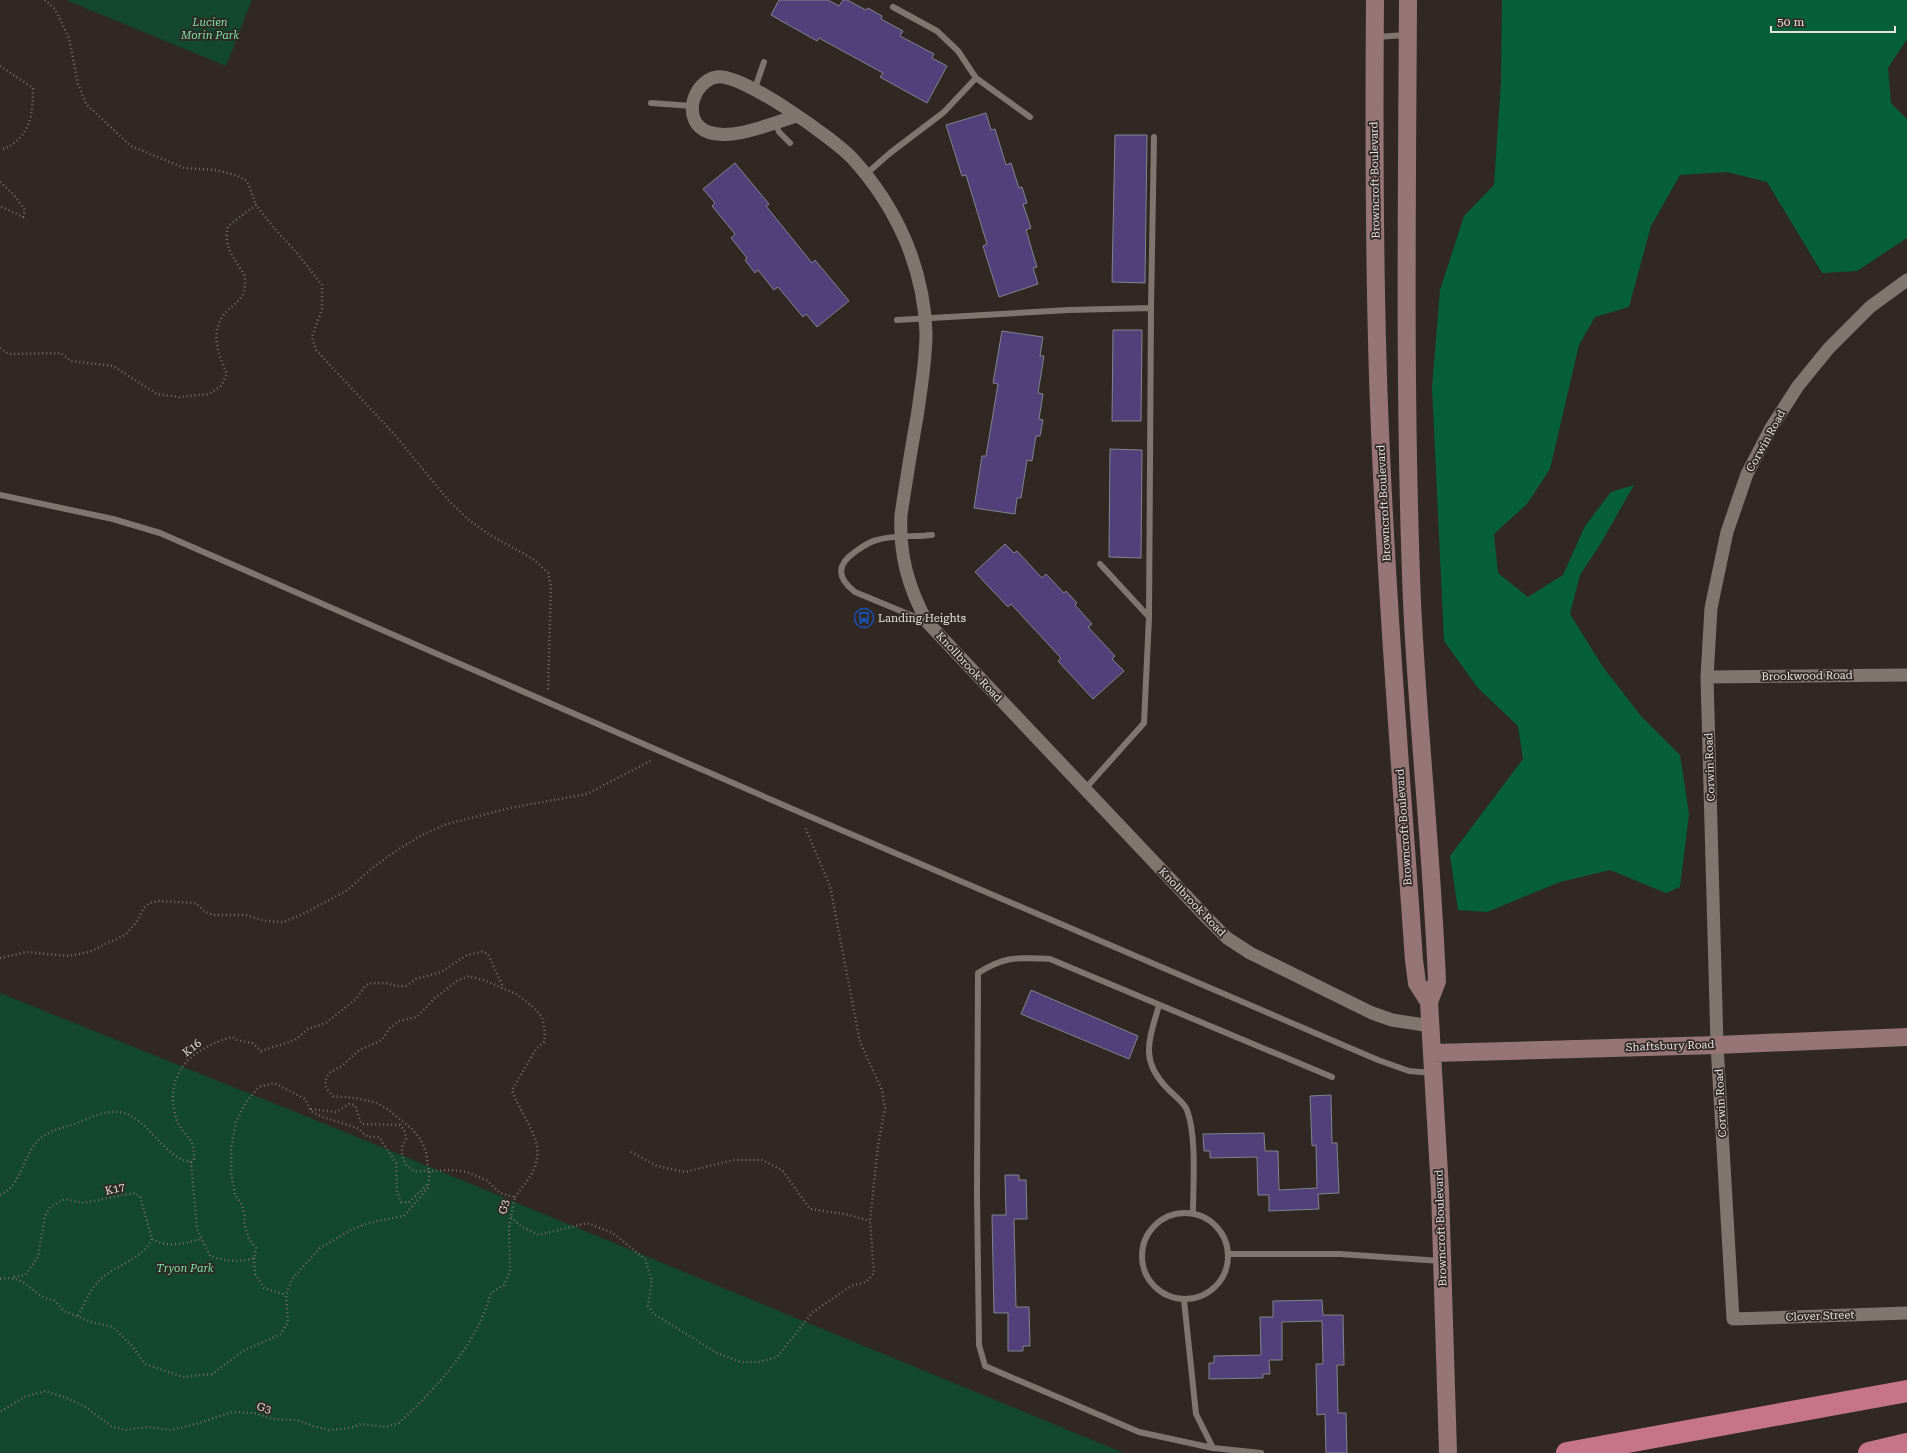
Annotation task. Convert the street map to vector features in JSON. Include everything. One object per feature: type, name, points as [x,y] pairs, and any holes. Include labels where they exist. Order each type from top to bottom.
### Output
[{"type":"highway","points":[[1567,1453],[1907,1391]]},
{"type":"highway","points":[[1869,1453],[1907,1444]]},
{"type":"main road","name":"Browncroft Boulevard","points":[[1375,0],[1379,403],[1395,694],[1437,981],[1429,1002],[1433,1053],[1442,1260],[1448,1453]]},
{"type":"main road","name":"Browncroft Boulevard","points":[[1408,0],[1406,365],[1408,481],[1415,652],[1417,847]]},
{"type":"main road","name":"Shaftsbury Road","points":[[1433,1053],[1717,1045],[1907,1037]]},
{"type":"street","name":"Knollbrook Road","points":[[692,106],[694,96],[700,86],[708,80],[718,77],[730,79],[754,90],[797,116],[843,149],[865,175],[886,204],[904,236],[915,263],[925,319],[923,377],[901,515],[900,538],[909,586],[927,622],[1219,930],[1238,945],[1261,959],[1372,1013],[1402,1022],[1431,1026]]},
{"type":"street","points":[[692,106],[696,121],[703,130],[713,134],[738,134],[797,116]]},
{"type":"street","name":"Corwin Road","points":[[1733,1319],[1717,1045],[1707,677],[1711,608],[1727,532],[1747,474],[1771,428],[1796,389],[1829,348],[1870,307],[1907,280]]},
{"type":"street","name":"Brookwood Road","points":[[1707,677],[1907,675]]},
{"type":"street","name":"Clover Street","points":[[1733,1319],[1907,1313]]},
{"type":"lane","points":[[893,6],[937,31],[958,51],[976,78],[1030,117]]},
{"type":"lane","points":[[1375,37],[1408,35]]},
{"type":"lane","points":[[754,90],[764,62]]},
{"type":"lane","points":[[865,175],[890,153],[944,112],[976,78]]},
{"type":"lane","points":[[651,103],[692,106]]},
{"type":"lane","points":[[775,122],[778,132],[790,143]]},
{"type":"lane","points":[[1085,789],[1144,723],[1149,617],[1151,308],[1154,138]]},
{"type":"lane","points":[[897,320],[1069,310],[1151,308]]},
{"type":"lane","points":[[0,496],[113,519],[160,533],[552,705],[1378,1060],[1409,1071],[1434,1073]]},
{"type":"lane","points":[[927,622],[855,592],[845,584],[842,577],[841,568],[845,559],[867,543],[878,539],[932,535]]},
{"type":"lane","points":[[1100,564],[1149,617]]},
{"type":"lane","points":[[1261,1453],[1213,1448],[1139,1432],[985,1366],[979,1345],[977,1192],[978,973],[989,966],[1012,958],[1050,959],[1332,1077]]},
{"type":"lane","points":[[1159,1005],[1150,1038],[1149,1061],[1162,1083],[1186,1109],[1192,1136],[1193,1214]]},
{"type":"lane","points":[[1179,1214],[1193,1214],[1206,1219],[1217,1228],[1225,1240],[1228,1254],[1226,1268],[1220,1281],[1210,1291],[1198,1298],[1184,1300],[1170,1297],[1157,1290],[1148,1279],[1143,1266],[1142,1251],[1146,1238],[1154,1226],[1166,1218],[1179,1214]]},
{"type":"lane","points":[[1228,1254],[1340,1254],[1442,1260]]},
{"type":"lane","points":[[1184,1300],[1196,1414],[1213,1448]]},
{"type":"path","points":[[45,0],[55,9],[69,38],[78,84],[86,104],[131,146],[184,168],[215,170],[236,174],[247,181],[256,205],[322,284],[322,310],[312,337],[316,350],[335,373],[394,434],[454,506],[469,520],[490,535],[533,559],[548,573],[551,594],[547,673],[548,691],[552,705]]},
{"type":"path","points":[[0,66],[33,88],[33,103],[28,126],[17,143],[4,149],[0,148]]},
{"type":"path","points":[[0,182],[14,195],[25,210],[23,217],[0,206]]},
{"type":"path","points":[[0,348],[9,354],[61,352],[71,361],[113,366],[156,394],[179,397],[209,394],[221,386],[227,374],[221,360],[216,340],[217,328],[223,315],[237,304],[245,290],[246,277],[232,256],[225,239],[228,226],[256,205]]},
{"type":"path","points":[[0,958],[26,952],[69,956],[89,952],[125,935],[136,923],[143,909],[149,903],[160,901],[196,903],[205,912],[214,915],[246,915],[265,921],[283,922],[302,914],[346,891],[376,865],[422,835],[447,824],[510,808],[587,794],[663,753]]},
{"type":"path","points":[[510,1217],[522,1227],[538,1235],[587,1223],[613,1233],[645,1259],[652,1281],[648,1306],[654,1314],[717,1353],[741,1362],[760,1362],[777,1357],[813,1312],[851,1286],[866,1282],[874,1273],[870,1221],[878,1145],[885,1108],[882,1090],[860,1042],[830,886],[816,850],[797,811]]},
{"type":"path","name":"K16","points":[[254,1258],[246,1261],[219,1260],[210,1256],[197,1229],[191,1162],[194,1160],[194,1150],[189,1137],[179,1125],[174,1110],[172,1089],[181,1068],[189,1060],[214,1042],[232,1037],[237,1040],[252,1043],[261,1051],[268,1050],[279,1044],[295,1040],[308,1030],[326,1023],[356,999],[366,986],[373,983],[387,983],[396,986],[406,986],[416,979],[441,972],[467,955],[482,952],[488,954],[503,988]]},
{"type":"path","points":[[0,1279],[14,1278],[26,1283],[44,1299],[54,1300],[64,1311],[91,1322],[113,1327],[132,1346],[144,1364],[183,1377],[212,1374],[243,1351],[281,1334],[288,1322],[286,1295],[292,1279],[320,1248],[349,1231],[368,1224],[404,1216],[410,1212],[428,1188],[430,1171],[426,1152],[421,1140],[413,1130],[386,1108],[374,1102],[342,1096],[333,1096],[326,1088],[325,1081],[329,1073],[342,1066],[359,1050],[383,1038],[390,1028],[399,1021],[417,1016],[435,998],[457,981],[469,976],[486,981],[516,994],[532,1006],[542,1018],[545,1032],[544,1042],[536,1049],[512,1090],[517,1104],[537,1143],[537,1160],[531,1174],[515,1197]]},
{"type":"path","points":[[286,1295],[264,1288],[255,1274],[254,1258],[256,1248],[249,1239],[244,1224],[245,1217],[242,1205],[235,1194],[231,1174],[231,1149],[236,1122],[246,1102],[259,1087],[274,1083],[305,1099],[310,1108],[320,1116],[357,1128],[368,1137],[379,1137],[396,1163],[397,1192],[401,1202],[409,1202],[426,1186],[430,1171]]},
{"type":"path","name":"G3","points":[[0,1412],[24,1397],[45,1391],[64,1397],[84,1406],[111,1426],[125,1430],[148,1427],[170,1430],[196,1424],[232,1412],[254,1413],[273,1419],[297,1420],[329,1430],[350,1428],[361,1424],[386,1427],[398,1423],[454,1366],[467,1348],[486,1311],[491,1293],[504,1284],[510,1272],[510,1217],[515,1197],[500,1193],[486,1180],[467,1172],[451,1170],[414,1171],[406,1165],[402,1155],[402,1147],[406,1138],[405,1132],[400,1125],[362,1124],[357,1117],[355,1105],[350,1104],[336,1112],[310,1108]]},
{"type":"path","points":[[0,1195],[8,1191],[17,1180],[29,1154],[41,1138],[54,1130],[80,1122],[94,1115],[120,1112],[133,1118],[177,1158],[191,1162]]},
{"type":"path","points":[[631,1152],[657,1166],[685,1172],[734,1160],[762,1160],[782,1170],[810,1209],[845,1214],[870,1221]]},
{"type":"path","name":"K17","points":[[14,1278],[25,1275],[38,1257],[45,1216],[50,1208],[65,1199],[84,1203],[133,1193],[140,1196],[152,1239]]},
{"type":"path","points":[[78,1316],[85,1301],[100,1279],[129,1262],[148,1247],[152,1239],[168,1246],[201,1239]]},
{"type":"green space","name":"Lucien Morin Park","points":[[66,0],[252,0],[226,66]]},
{"type":"green space","points":[[1502,0],[1907,0],[1907,39],[1888,68],[1891,103],[1907,119],[1907,238],[1857,271],[1822,273],[1767,182],[1727,172],[1680,175],[1651,226],[1629,307],[1595,317],[1579,345],[1550,469],[1527,504],[1494,534],[1498,573],[1528,597],[1563,575],[1585,526],[1611,492],[1634,485],[1601,543],[1580,575],[1570,614],[1603,667],[1641,716],[1680,755],[1689,814],[1680,887],[1666,893],[1610,870],[1560,882],[1487,912],[1458,910],[1450,856],[1523,759],[1518,726],[1478,688],[1444,641],[1432,387],[1440,290],[1464,216],[1494,185],[1501,82]]},
{"type":"green space","name":"Tryon Park","points":[[0,993],[335,1128],[1124,1453],[0,1453]]},
{"type":"building","points":[[779,0],[828,0],[839,6],[843,0],[847,0],[866,10],[868,8],[882,16],[881,19],[903,31],[900,36],[934,54],[932,58],[947,66],[927,103],[880,77],[883,73],[819,38],[817,41],[771,15]]},
{"type":"building","points":[[986,113],[991,130],[995,129],[1006,165],[1011,163],[1019,188],[1022,187],[1027,203],[1023,204],[1031,228],[1026,230],[1037,267],[1033,268],[1038,284],[999,297],[983,246],[987,244],[966,175],[962,176],[946,125]]},
{"type":"building","points":[[1115,135],[1147,135],[1145,283],[1112,282]]},
{"type":"building","points":[[735,163],[769,204],[766,206],[812,263],[815,260],[849,301],[817,327],[806,314],[803,317],[778,287],[774,290],[758,270],[755,273],[745,260],[747,258],[731,238],[735,234],[712,206],[715,203],[703,189]]},
{"type":"building","points":[[1113,330],[1142,330],[1141,421],[1112,421]]},
{"type":"building","points":[[1002,331],[1043,337],[1040,356],[1044,356],[1038,393],[1043,394],[1039,419],[1043,420],[1040,436],[1036,436],[1032,461],[1027,460],[1021,498],[1017,498],[1015,514],[974,508],[982,456],[986,456],[998,384],[993,383]]},
{"type":"building","points":[[1110,449],[1142,450],[1141,558],[1109,557]]},
{"type":"building","points":[[1005,544],[1014,553],[1017,551],[1042,578],[1046,574],[1064,593],[1066,591],[1077,603],[1075,605],[1092,624],[1088,627],[1115,656],[1112,659],[1124,671],[1093,699],[1058,661],[1061,658],[1011,604],[1008,607],[975,572]]},
{"type":"building","points":[[1031,990],[1138,1036],[1129,1059],[1021,1014]]},
{"type":"building","points":[[1331,1095],[1332,1143],[1337,1143],[1339,1193],[1318,1194],[1319,1209],[1269,1211],[1269,1195],[1258,1195],[1257,1157],[1210,1158],[1210,1151],[1204,1151],[1203,1134],[1264,1133],[1265,1151],[1278,1151],[1279,1190],[1317,1188],[1316,1145],[1312,1146],[1310,1096]]},
{"type":"building","points":[[1005,1175],[1019,1175],[1019,1180],[1026,1180],[1027,1219],[1014,1219],[1016,1307],[1029,1307],[1030,1346],[1023,1346],[1023,1351],[1008,1351],[1008,1313],[994,1313],[992,1215],[1006,1215]]},
{"type":"building","points":[[1322,1300],[1323,1315],[1343,1315],[1344,1365],[1337,1365],[1338,1413],[1346,1413],[1347,1453],[1326,1453],[1325,1414],[1317,1415],[1316,1364],[1323,1364],[1322,1321],[1282,1322],[1282,1360],[1269,1360],[1270,1374],[1263,1374],[1263,1378],[1209,1379],[1209,1363],[1214,1363],[1214,1356],[1261,1355],[1260,1317],[1273,1317],[1273,1301]]},
{"type":"place","name":"Landing Heights","points":[[864,618]]}]
